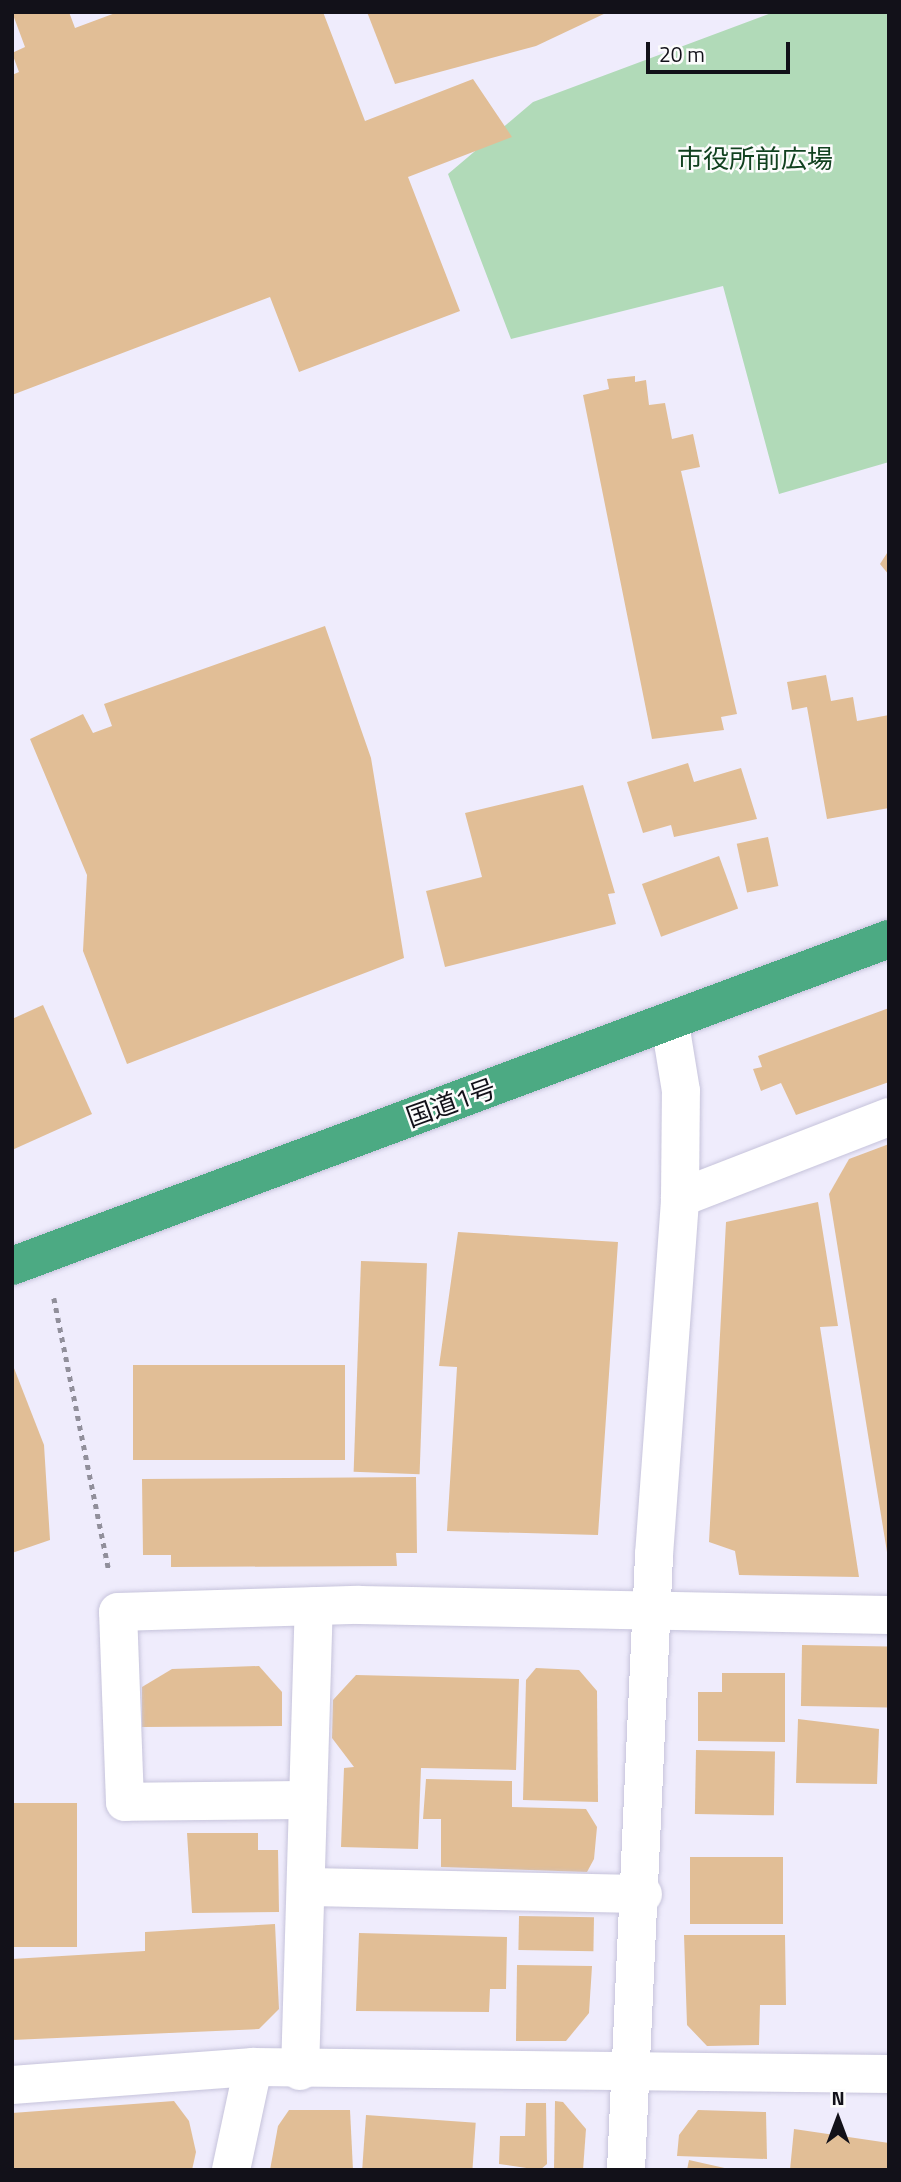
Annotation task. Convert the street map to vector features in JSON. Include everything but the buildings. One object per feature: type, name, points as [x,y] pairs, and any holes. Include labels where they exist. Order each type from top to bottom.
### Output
[{"type":"highway","name":"国道1号","points":[[29,1260],[670,1024],[889,939]]},
{"type":"street","points":[[626,2170],[643,1894],[651,1615],[680,1198],[681,1091],[670,1024]]},
{"type":"street","points":[[680,1198],[889,1117]]},
{"type":"street","points":[[300,2071],[314,1606]]},
{"type":"street","points":[[308,1800],[125,1802],[118,1612],[314,1606],[651,1615],[889,1615]]},
{"type":"street","points":[[306,1887],[643,1894]]},
{"type":"street","points":[[230,2170],[253,2067]]},
{"type":"street","points":[[12,2085],[253,2067],[300,2071],[889,2074]]},
{"type":"path","points":[[29,1260],[118,1612]]},
{"type":"green space","name":"市役所前広場","points":[[774,12],[889,12],[889,462],[779,494],[723,286],[511,339],[448,174],[533,102]]}]
